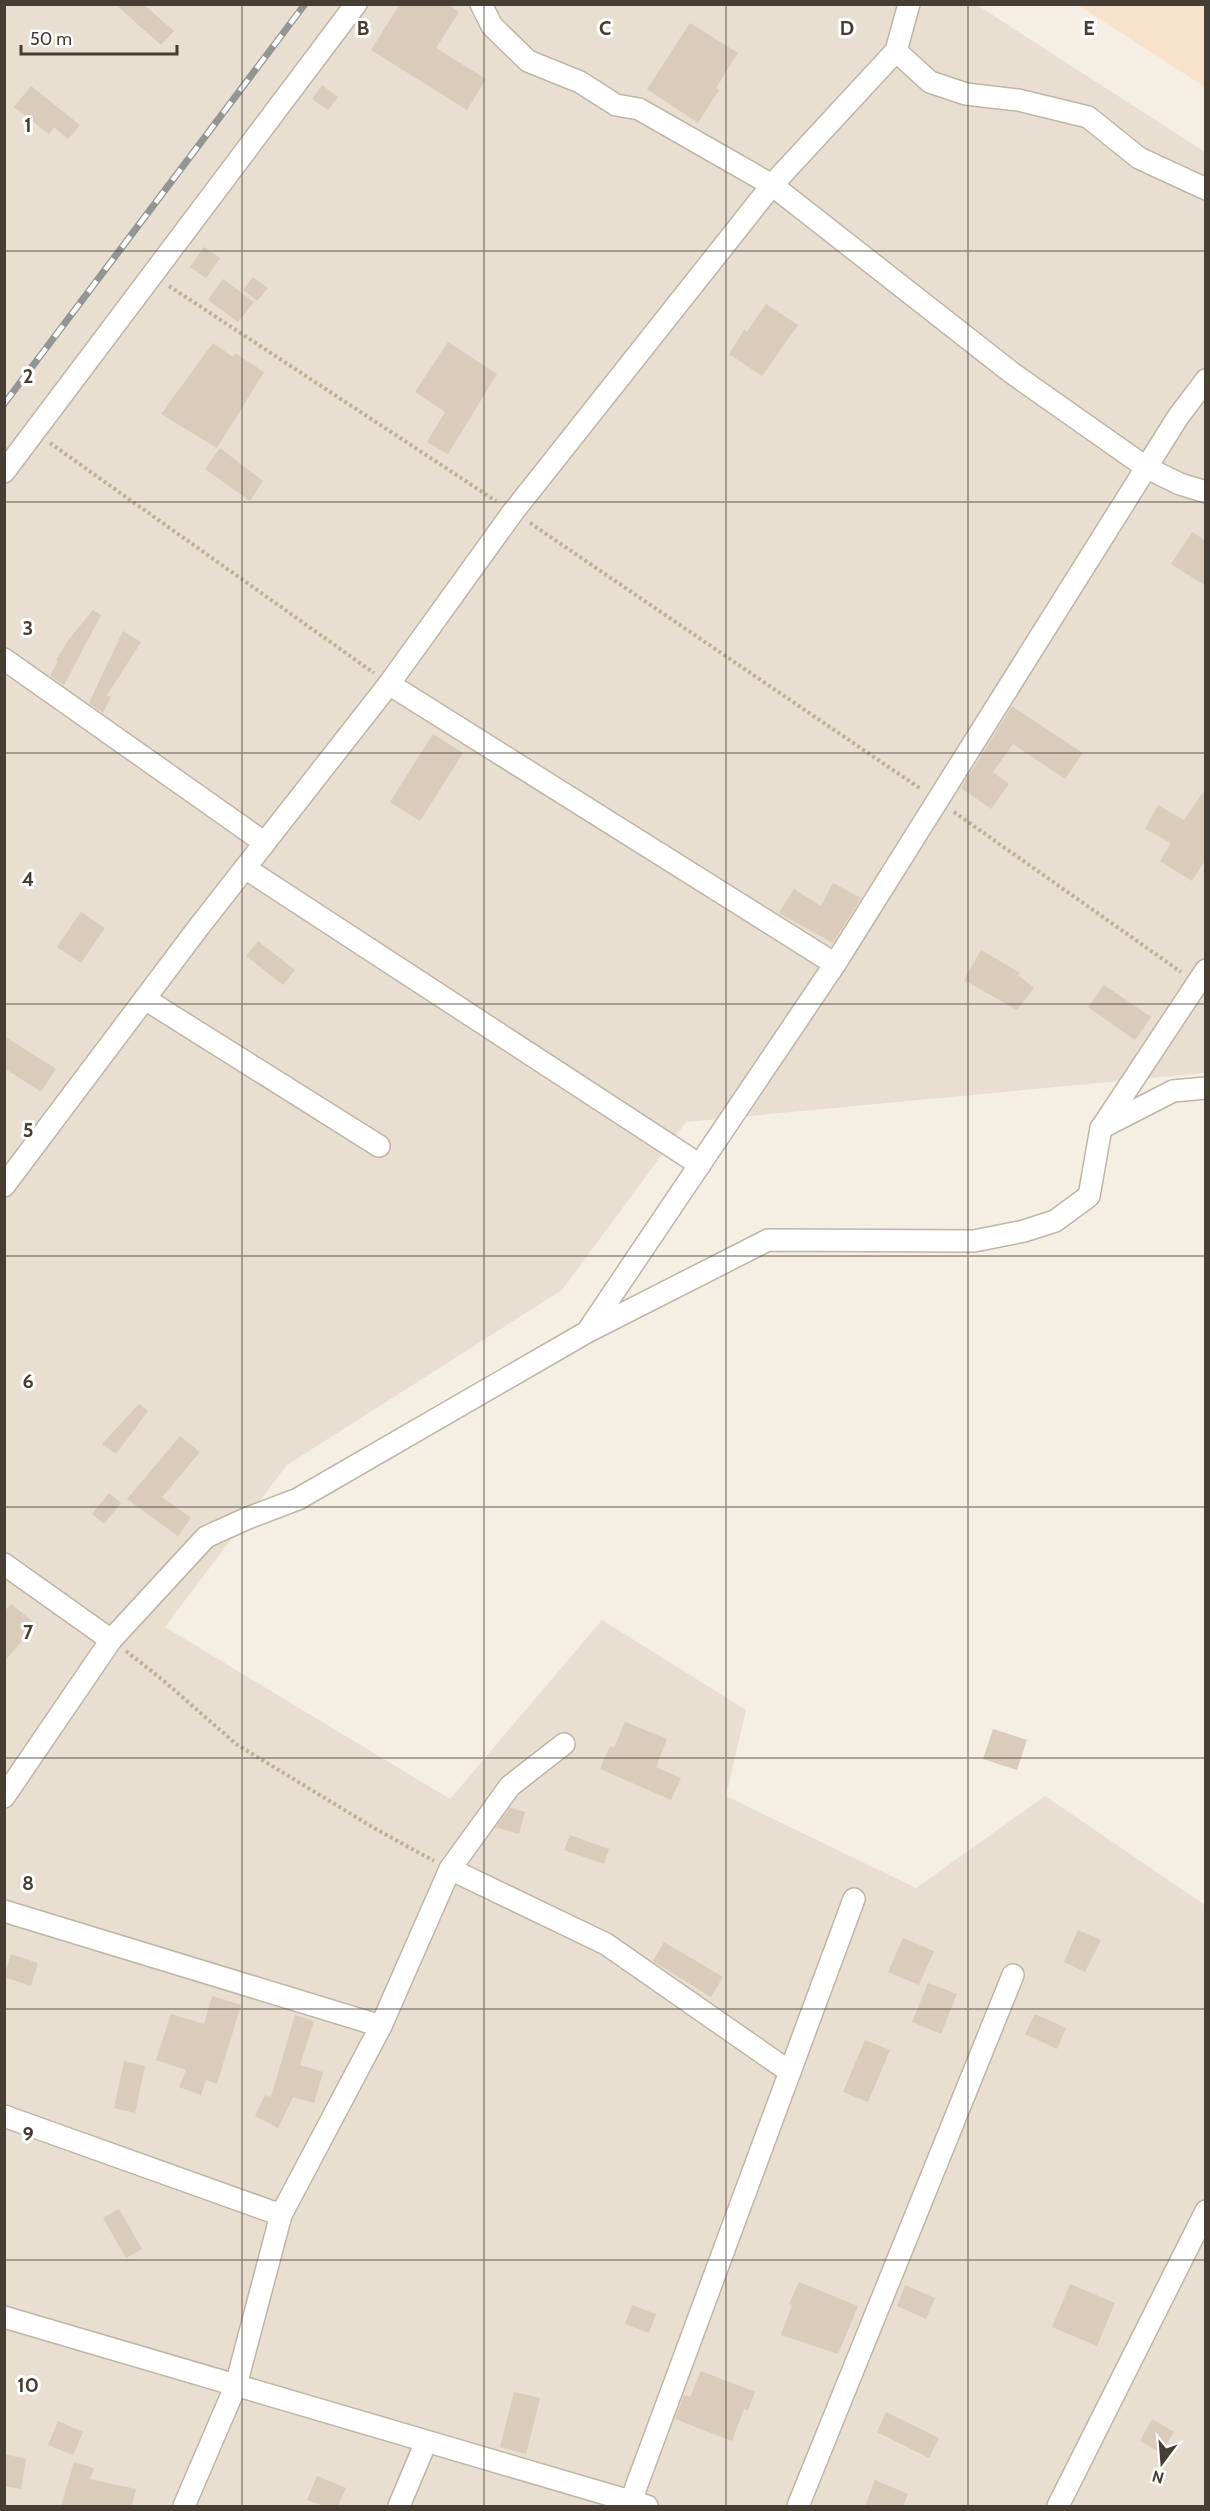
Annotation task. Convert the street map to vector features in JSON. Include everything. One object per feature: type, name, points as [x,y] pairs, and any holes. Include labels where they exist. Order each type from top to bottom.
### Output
[{"type":"street","points":[[4,472],[356,4]]},
{"type":"street","points":[[481,4],[492,26],[528,61],[580,82],[616,105],[639,110],[772,185],[1012,373],[1147,468],[1180,484],[1206,492]]},
{"type":"street","points":[[4,1186],[245,868],[389,684],[513,512],[772,185],[896,51],[909,4]]},
{"type":"street","points":[[896,51],[930,82],[966,93],[1018,100],[1088,117],[1139,158],[1206,189]]},
{"type":"street","points":[[587,1332],[835,964],[1178,417],[1206,380]]},
{"type":"street","points":[[4,659],[265,843]]},
{"type":"street","points":[[389,684],[835,964]]},
{"type":"street","points":[[245,868],[700,1164]]},
{"type":"street","points":[[4,1797],[111,1640],[206,1537],[298,1499],[587,1332],[768,1240],[974,1241],[1024,1231],[1055,1221],[1089,1196],[1101,1128],[1202,977]]},
{"type":"street","points":[[145,999],[379,1146]]},
{"type":"street","points":[[1101,1128],[1173,1091],[1206,1088]]},
{"type":"street","points":[[4,1564],[111,1640]]},
{"type":"street","points":[[184,2506],[236,2385],[281,2215],[381,2026],[450,1869],[510,1786],[564,1744]]},
{"type":"street","points":[[450,1869],[606,1944],[790,2072]]},
{"type":"street","points":[[4,2317],[635,2505],[854,1899]]},
{"type":"street","points":[[4,1911],[381,2026]]},
{"type":"street","points":[[798,2506],[1013,1975]]},
{"type":"street","points":[[4,2116],[281,2215]]},
{"type":"street","points":[[1058,2506],[1206,2211]]},
{"type":"street","points":[[399,2506],[426,2442]]},
{"type":"path","points":[[153,276],[513,512],[1202,977]]},
{"type":"path","points":[[34,432],[389,684]]},
{"type":"path","points":[[111,1640],[164,1681],[236,1744],[374,1828],[450,1869]]},
{"type":"shaded area","points":[[5,5],[977,5],[1205,152],[1205,1073],[686,1122],[562,1290],[287,1465],[165,1627],[450,1799],[602,1620],[746,1710],[726,1796],[916,1888],[1045,1796],[1205,1905],[1205,2506],[5,2506]]},
{"type":"shaded area","points":[[1078,5],[1205,5],[1205,87]]},
{"type":"building","points":[[115,4],[143,4],[174,31],[161,45]]},
{"type":"building","points":[[400,4],[448,4],[459,12],[436,48],[486,79],[467,110],[371,50]]},
{"type":"building","points":[[690,23],[738,53],[716,88],[719,90],[698,123],[647,89]]},
{"type":"building","points":[[322,85],[338,97],[328,110],[312,99]]},
{"type":"building","points":[[31,86],[80,125],[68,139],[54,127],[49,134],[14,107]]},
{"type":"building","points":[[204,247],[220,258],[206,278],[190,267]]},
{"type":"building","points":[[253,277],[268,288],[257,301],[243,290]]},
{"type":"building","points":[[223,279],[254,302],[238,322],[208,300]]},
{"type":"building","points":[[766,304],[798,325],[762,376],[729,354],[744,330],[747,332]]},
{"type":"building","points":[[448,342],[497,374],[448,454],[427,442],[445,412],[415,392]]},
{"type":"building","points":[[213,343],[233,357],[235,353],[264,372],[217,448],[161,414]]},
{"type":"building","points":[[220,448],[263,481],[250,501],[205,469]]},
{"type":"building","points":[[1192,532],[1206,541],[1206,586],[1171,564]]},
{"type":"building","points":[[93,610],[101,615],[64,685],[50,676],[58,661],[56,660],[69,639]]},
{"type":"building","points":[[123,631],[141,642],[107,695],[111,697],[103,713],[89,703]]},
{"type":"building","points":[[1012,706],[1083,753],[1065,779],[1013,744],[993,772],[1009,784],[991,809],[961,788]]},
{"type":"building","points":[[433,734],[463,753],[420,821],[390,802]]},
{"type":"building","points":[[1206,788],[1206,859],[1192,881],[1160,861],[1171,843],[1145,829],[1158,805],[1184,820]]},
{"type":"building","points":[[833,883],[861,898],[833,943],[779,913],[794,889],[821,906]]},
{"type":"building","points":[[81,912],[105,928],[81,963],[57,947]]},
{"type":"building","points":[[258,941],[295,970],[283,985],[246,956]]},
{"type":"building","points":[[981,950],[1020,973],[1018,975],[1034,988],[1017,1010],[964,980]]},
{"type":"building","points":[[1104,985],[1151,1017],[1135,1040],[1088,1007]]},
{"type":"building","points":[[4,1036],[56,1069],[41,1092],[4,1068]]},
{"type":"building","points":[[139,1404],[148,1411],[116,1454],[102,1444]]},
{"type":"building","points":[[180,1436],[200,1452],[162,1497],[191,1518],[178,1536],[127,1499]]},
{"type":"building","points":[[109,1493],[121,1503],[104,1524],[92,1514]]},
{"type":"building","points":[[11,1604],[36,1624],[4,1662],[4,1612]]},
{"type":"building","points":[[625,1722],[667,1739],[656,1767],[681,1778],[671,1800],[600,1769],[610,1746],[614,1748]]},
{"type":"building","points":[[993,1729],[1027,1740],[1017,1770],[983,1759]]},
{"type":"building","points":[[510,1808],[525,1812],[519,1834],[496,1827]]},
{"type":"building","points":[[570,1835],[609,1849],[604,1864],[564,1850]]},
{"type":"building","points":[[1078,1930],[1101,1940],[1085,1972],[1064,1962]]},
{"type":"building","points":[[903,1938],[934,1951],[919,1985],[888,1972]]},
{"type":"building","points":[[664,1942],[723,1977],[711,1997],[653,1961]]},
{"type":"building","points":[[11,1954],[38,1963],[31,1986],[4,1977]]},
{"type":"building","points":[[928,1983],[957,1994],[941,2034],[912,2022]]},
{"type":"building","points":[[212,1996],[241,2005],[217,2084],[206,2080],[201,2095],[179,2087],[186,2070],[156,2060],[171,2014],[204,2024]]},
{"type":"building","points":[[1035,2014],[1066,2028],[1057,2049],[1025,2034]]},
{"type":"building","points":[[295,2015],[314,2021],[300,2065],[323,2072],[314,2103],[293,2097],[278,2128],[255,2116],[265,2095],[271,2097]]},
{"type":"building","points":[[865,2040],[890,2050],[868,2102],[843,2092]]},
{"type":"building","points":[[124,2061],[145,2066],[135,2113],[114,2108]]},
{"type":"building","points":[[119,2209],[142,2249],[126,2258],[103,2218]]},
{"type":"building","points":[[799,2282],[858,2306],[838,2354],[781,2335],[792,2305],[789,2304]]},
{"type":"building","points":[[1070,2284],[1115,2303],[1097,2346],[1052,2327]]},
{"type":"building","points":[[905,2285],[935,2298],[926,2319],[897,2306]]},
{"type":"building","points":[[632,2305],[656,2314],[649,2333],[625,2324]]},
{"type":"building","points":[[701,2371],[755,2392],[748,2410],[744,2409],[732,2441],[675,2419],[684,2395],[690,2397]]},
{"type":"building","points":[[514,2392],[540,2398],[526,2454],[500,2447]]},
{"type":"building","points":[[886,2412],[939,2438],[929,2458],[877,2432]]},
{"type":"building","points":[[1152,2419],[1174,2432],[1161,2453],[1140,2441]]},
{"type":"building","points":[[58,2421],[83,2432],[73,2455],[48,2445]]},
{"type":"building","points":[[4,2454],[26,2459],[21,2489],[4,2486]]},
{"type":"building","points":[[74,2462],[94,2468],[90,2479],[136,2489],[132,2506],[61,2506]]},
{"type":"building","points":[[317,2476],[346,2488],[338,2506],[324,2506],[307,2500]]},
{"type":"building","points":[[875,2480],[908,2494],[903,2506],[865,2506]]},
{"type":"railway","points":[[4,404],[305,4]]}]
